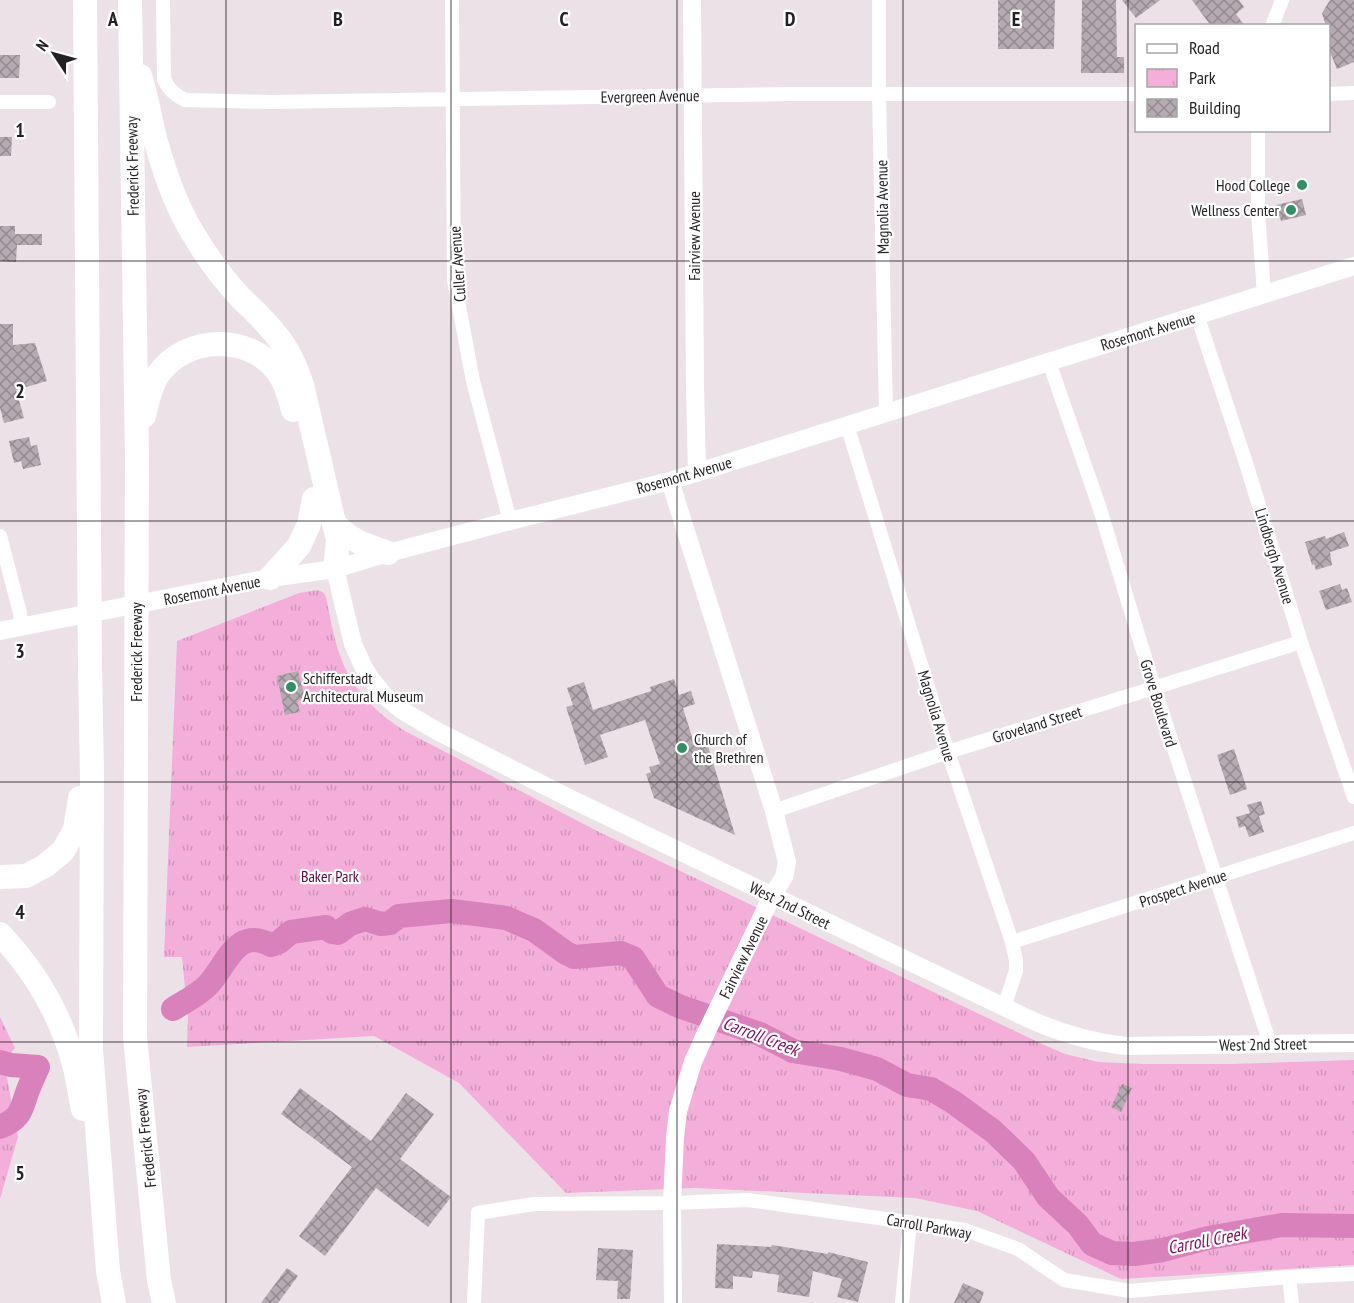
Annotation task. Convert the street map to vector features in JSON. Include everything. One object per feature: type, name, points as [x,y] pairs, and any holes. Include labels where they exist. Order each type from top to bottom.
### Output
[{"type":"highway","points":[[85,0],[92,776],[91,1049],[108,1271]]},
{"type":"highway","name":"Frederick Freeway","points":[[130,0],[137,459],[135,1036],[159,1280],[164,1303]]},
{"type":"highway","points":[[130,48],[144,89],[167,178],[192,232],[207,257],[274,333],[294,363],[302,385],[338,540],[335,569]]},
{"type":"highway","points":[[137,459],[150,390],[168,363],[195,347],[211,344],[242,347],[256,354],[280,375],[289,392],[314,498],[335,569]]},
{"type":"highway","points":[[270,578],[298,546],[309,524],[314,498]]},
{"type":"highway","points":[[334,524],[350,537],[388,554]]},
{"type":"highway","points":[[0,877],[26,876],[45,866],[63,851],[75,830],[91,704]]},
{"type":"highway","points":[[0,934],[43,988],[74,1067],[84,1114],[94,1202],[114,1303]]},
{"type":"street","name":"Evergreen Avenue","points":[[163,0],[164,79],[168,88],[185,100],[271,102],[693,95],[1135,94]]},
{"type":"street","name":"Culler Avenue","points":[[452,0],[454,280],[473,381],[510,522]]},
{"type":"street","name":"Fairview Avenue","points":[[692,0],[697,472]]},
{"type":"street","name":"Magnolia Avenue","points":[[879,0],[886,413]]},
{"type":"street","points":[[1273,24],[1282,0]]},
{"type":"street","points":[[1330,94],[1354,93]]},
{"type":"street","points":[[0,102],[49,102]]},
{"type":"street","points":[[1258,132],[1258,212],[1264,294]]},
{"type":"street","name":"Rosemont Avenue","points":[[0,631],[270,578],[335,569],[670,481],[1354,266]]},
{"type":"street","name":"Lindbergh Avenue","points":[[1197,315],[1301,642],[1354,796]]},
{"type":"street","name":"Grove Boulevard","points":[[1049,362],[1099,506],[1154,687],[1270,1044]]},
{"type":"street","name":"Magnolia Avenue","points":[[847,425],[948,752],[1012,942],[1016,971],[1004,1006]]},
{"type":"street","name":"Fairview Avenue","points":[[670,481],[788,862],[784,877],[772,896],[693,1062],[678,1111],[672,1203],[673,1303]]},
{"type":"street","points":[[0,536],[20,613],[21,627]]},
{"type":"street","name":"West 2nd Street","points":[[335,569],[357,654],[371,680],[403,711],[452,739],[569,798],[1029,1019],[1067,1035],[1125,1046],[1354,1043]]},
{"type":"street","name":"Groveland Street","points":[[774,811],[948,752],[1301,642]]},
{"type":"street","name":"Prospect Avenue","points":[[1012,942],[1354,833]]},
{"type":"street","name":"Carroll Parkway","points":[[474,1303],[478,1213],[534,1204],[748,1200],[910,1221],[965,1230],[1018,1249],[1064,1280],[1130,1292],[1289,1277],[1354,1274]]},
{"type":"street","points":[[902,1303],[910,1221]]},
{"type":"street","points":[[1289,1277],[1292,1303]]},
{"type":"green space","name":"Baker Park","points":[[318,590],[326,597],[336,644],[351,679],[371,705],[405,731],[599,832],[1042,1044],[1065,1054],[1098,1062],[1231,1064],[1354,1060],[1354,1265],[1121,1279],[977,1211],[915,1198],[695,1188],[566,1193],[459,1083],[374,1036],[187,1047],[188,1019],[182,957],[164,957],[177,641],[299,593]]},
{"type":"green space","points":[[0,1017],[15,1048],[4,1061],[18,1137],[0,1199]]},
{"type":"building","points":[[998,0],[1055,0],[1054,49],[998,49]]},
{"type":"building","points":[[1082,0],[1116,0],[1117,57],[1124,57],[1124,73],[1081,73]]},
{"type":"building","points":[[1122,0],[1160,0],[1136,18]]},
{"type":"building","points":[[1192,0],[1239,0],[1244,7],[1236,14],[1244,24],[1210,24]]},
{"type":"building","points":[[1330,0],[1354,0],[1354,62],[1337,69],[1330,52],[1330,24],[1325,24],[1322,13]]},
{"type":"building","points":[[0,55],[20,55],[19,78],[0,78]]},
{"type":"building","points":[[0,137],[12,137],[11,156],[0,156]]},
{"type":"building","name":"Wellness Center","points":[[1302,199],[1306,215],[1281,221],[1276,205]]},
{"type":"building","points":[[0,226],[15,226],[15,234],[42,234],[42,245],[17,245],[16,262],[0,261]]},
{"type":"building","points":[[0,324],[13,324],[13,345],[35,343],[47,381],[16,390],[24,418],[4,423],[0,408]]},
{"type":"building","points":[[29,437],[31,446],[37,445],[41,465],[23,469],[21,461],[14,463],[9,441]]},
{"type":"building","points":[[1344,532],[1349,546],[1330,552],[1332,565],[1316,570],[1314,564],[1312,565],[1305,542],[1325,536],[1326,539]]},
{"type":"building","points":[[1340,584],[1342,590],[1347,588],[1352,602],[1326,610],[1319,591]]},
{"type":"building","name":"Schifferstadt Architectural Museum","points":[[298,671],[305,698],[297,700],[300,712],[285,715],[277,676]]},
{"type":"building","name":"Church of the Brethren","points":[[674,679],[679,695],[691,691],[695,704],[683,708],[693,740],[705,736],[735,835],[654,798],[646,774],[651,772],[649,767],[660,764],[645,720],[600,735],[608,757],[585,765],[566,707],[573,705],[567,688],[584,682],[593,710],[651,691],[650,687]]},
{"type":"building","points":[[1234,749],[1247,789],[1230,795],[1217,755]]},
{"type":"building","points":[[1261,801],[1265,814],[1259,816],[1264,832],[1249,837],[1245,826],[1239,828],[1236,817],[1250,813],[1247,805]]},
{"type":"building","points":[[1122,1084],[1132,1088],[1121,1112],[1111,1107]]},
{"type":"building","points":[[300,1088],[371,1141],[406,1093],[434,1114],[400,1159],[451,1197],[428,1227],[376,1188],[325,1256],[299,1236],[352,1167],[281,1114]]},
{"type":"building","points":[[717,1244],[771,1247],[772,1245],[828,1254],[828,1252],[868,1262],[858,1302],[837,1297],[842,1279],[813,1271],[809,1297],[777,1292],[779,1275],[753,1271],[752,1278],[733,1276],[733,1289],[715,1288]]},
{"type":"building","points":[[598,1248],[633,1250],[630,1299],[617,1299],[618,1281],[596,1280]]},
{"type":"building","points":[[287,1268],[298,1276],[278,1303],[261,1303]]},
{"type":"building","points":[[963,1283],[984,1292],[980,1303],[954,1303]]},
{"type":"waterway","name":"Carroll Creek","points":[[173,1009],[204,989],[234,950],[249,940],[259,940],[271,945],[279,942],[291,932],[326,927],[338,933],[350,924],[365,919],[381,924],[390,923],[399,916],[451,911],[506,918],[534,930],[574,957],[621,953],[633,958],[658,996],[681,1007],[760,1034],[793,1051],[841,1059],[877,1069],[907,1085],[931,1089],[993,1131],[1024,1161],[1048,1197],[1078,1225],[1092,1244],[1112,1253],[1134,1254],[1163,1250],[1208,1238],[1282,1225],[1354,1226]]},
{"type":"waterway","points":[[0,1062],[38,1067],[20,1112],[13,1120],[0,1127]]},
{"type":"place","name":"Hood College","points":[[1302,185]]},
{"type":"place","name":"Wellness Center","points":[[1291,210]]},
{"type":"place","name":"Schifferstadt Architectural Museum","points":[[291,687]]},
{"type":"place","name":"Church of the Brethren","points":[[682,748]]}]
